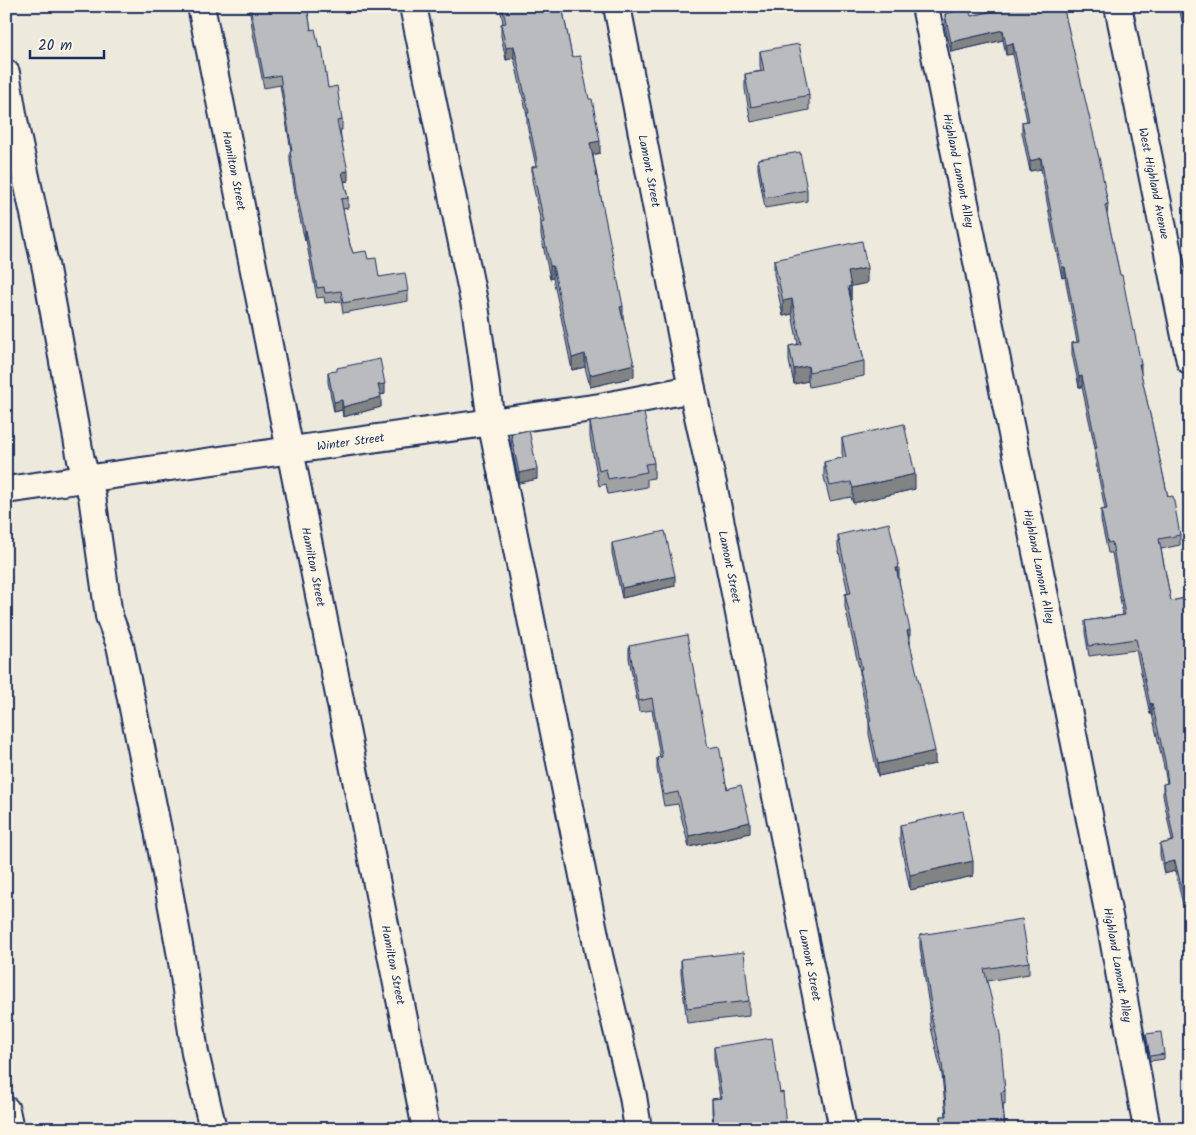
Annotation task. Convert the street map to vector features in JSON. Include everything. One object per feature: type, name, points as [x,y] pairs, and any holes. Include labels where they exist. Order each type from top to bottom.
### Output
[{"type":"street","name":"Hamilton Street","points":[[201,6],[426,1129]]},
{"type":"street","points":[[413,6],[475,306],[491,421],[599,954],[633,1096],[638,1129]]},
{"type":"street","name":"Lamont Street","points":[[617,6],[692,389],[713,484],[843,1129]]},
{"type":"street","name":"Highland Lamont Alley","points":[[925,6],[1079,762],[1148,1129]]},
{"type":"street","name":"West Highland Avenue","points":[[1118,6],[1190,361]]},
{"type":"street","points":[[6,73],[16,131],[46,270],[81,460],[92,496],[109,616],[120,645],[158,830],[182,962],[195,1053],[213,1129]]},
{"type":"street","name":"Winter Street","points":[[6,490],[600,407],[692,389]]},
{"type":"street","points":[[6,1110],[10,1129]]},
{"type":"building","points":[[250,6],[307,6],[311,30],[315,29],[319,48],[322,47],[328,88],[337,86],[342,120],[337,121],[348,171],[342,172],[348,198],[341,199],[350,245],[353,253],[366,251],[368,259],[376,258],[379,277],[405,273],[408,291],[343,303],[341,291],[325,293],[324,287],[317,288],[306,230],[296,191],[290,151],[292,151],[280,75],[264,78]]},
{"type":"building","points":[[502,6],[562,6],[572,57],[580,56],[589,99],[592,99],[600,141],[590,143],[623,306],[620,307],[634,364],[590,375],[585,354],[572,358],[553,266],[550,266],[541,223],[544,222],[532,167],[538,166],[527,113],[529,113],[514,46],[506,48],[501,24],[506,23]]},
{"type":"building","points":[[1006,6],[1063,6],[1100,162],[1108,204],[1105,205],[1134,330],[1141,364],[1139,364],[1168,497],[1173,496],[1180,535],[1159,539],[1171,601],[1190,597],[1190,923],[1175,861],[1164,863],[1160,844],[1174,841],[1163,784],[1168,783],[1165,761],[1136,639],[1089,646],[1085,621],[1125,615],[1112,542],[1108,543],[1101,510],[1107,509],[1095,448],[1097,448],[1082,376],[1079,377],[1072,343],[1079,342],[1065,267],[1062,267],[1041,158],[1030,161],[1022,122],[1029,121],[1013,43],[1006,45],[1003,30],[951,42],[945,14],[969,8],[971,16],[1007,8]]},
{"type":"building","points":[[1181,6],[1190,6],[1190,42],[1184,12],[1182,12]]},
{"type":"building","points":[[799,44],[809,95],[751,107],[745,74],[764,71],[760,51]]},
{"type":"building","points":[[800,152],[807,190],[765,198],[758,159]]},
{"type":"building","points":[[862,241],[867,268],[848,272],[851,286],[848,287],[864,361],[809,372],[808,366],[794,369],[789,346],[801,344],[792,299],[783,301],[774,260]]},
{"type":"building","points":[[380,359],[385,384],[378,385],[381,397],[343,407],[342,400],[334,402],[328,372],[337,371],[337,368]]},
{"type":"building","points":[[644,413],[654,463],[645,464],[647,472],[608,479],[606,469],[599,471],[590,422]]},
{"type":"building","points":[[904,424],[915,474],[853,488],[851,482],[830,486],[824,462],[846,457],[842,438]]},
{"type":"building","points":[[529,430],[537,469],[519,473],[511,434]]},
{"type":"building","points":[[889,523],[899,568],[896,568],[910,630],[907,631],[935,751],[878,764],[860,669],[862,669],[845,594],[851,593],[838,535]]},
{"type":"building","points":[[665,531],[675,576],[622,588],[612,543]]},
{"type":"building","points":[[687,635],[708,748],[719,746],[727,789],[741,785],[750,822],[689,836],[678,792],[664,795],[657,758],[662,757],[652,698],[639,701],[629,646]]},
{"type":"building","points":[[963,811],[973,861],[910,875],[900,825]]},
{"type":"building","points":[[1022,919],[1029,962],[984,969],[1000,1034],[1005,1091],[1001,1092],[1005,1129],[943,1129],[941,1116],[947,1116],[942,1063],[930,1011],[932,1011],[920,935]]},
{"type":"building","points":[[744,952],[749,1001],[687,1008],[681,959]]},
{"type":"building","points":[[1161,1032],[1164,1054],[1150,1056],[1146,1034]]},
{"type":"building","points":[[772,1038],[780,1093],[783,1092],[786,1129],[737,1129],[737,1124],[714,1126],[712,1099],[722,1098],[714,1047]]}]
